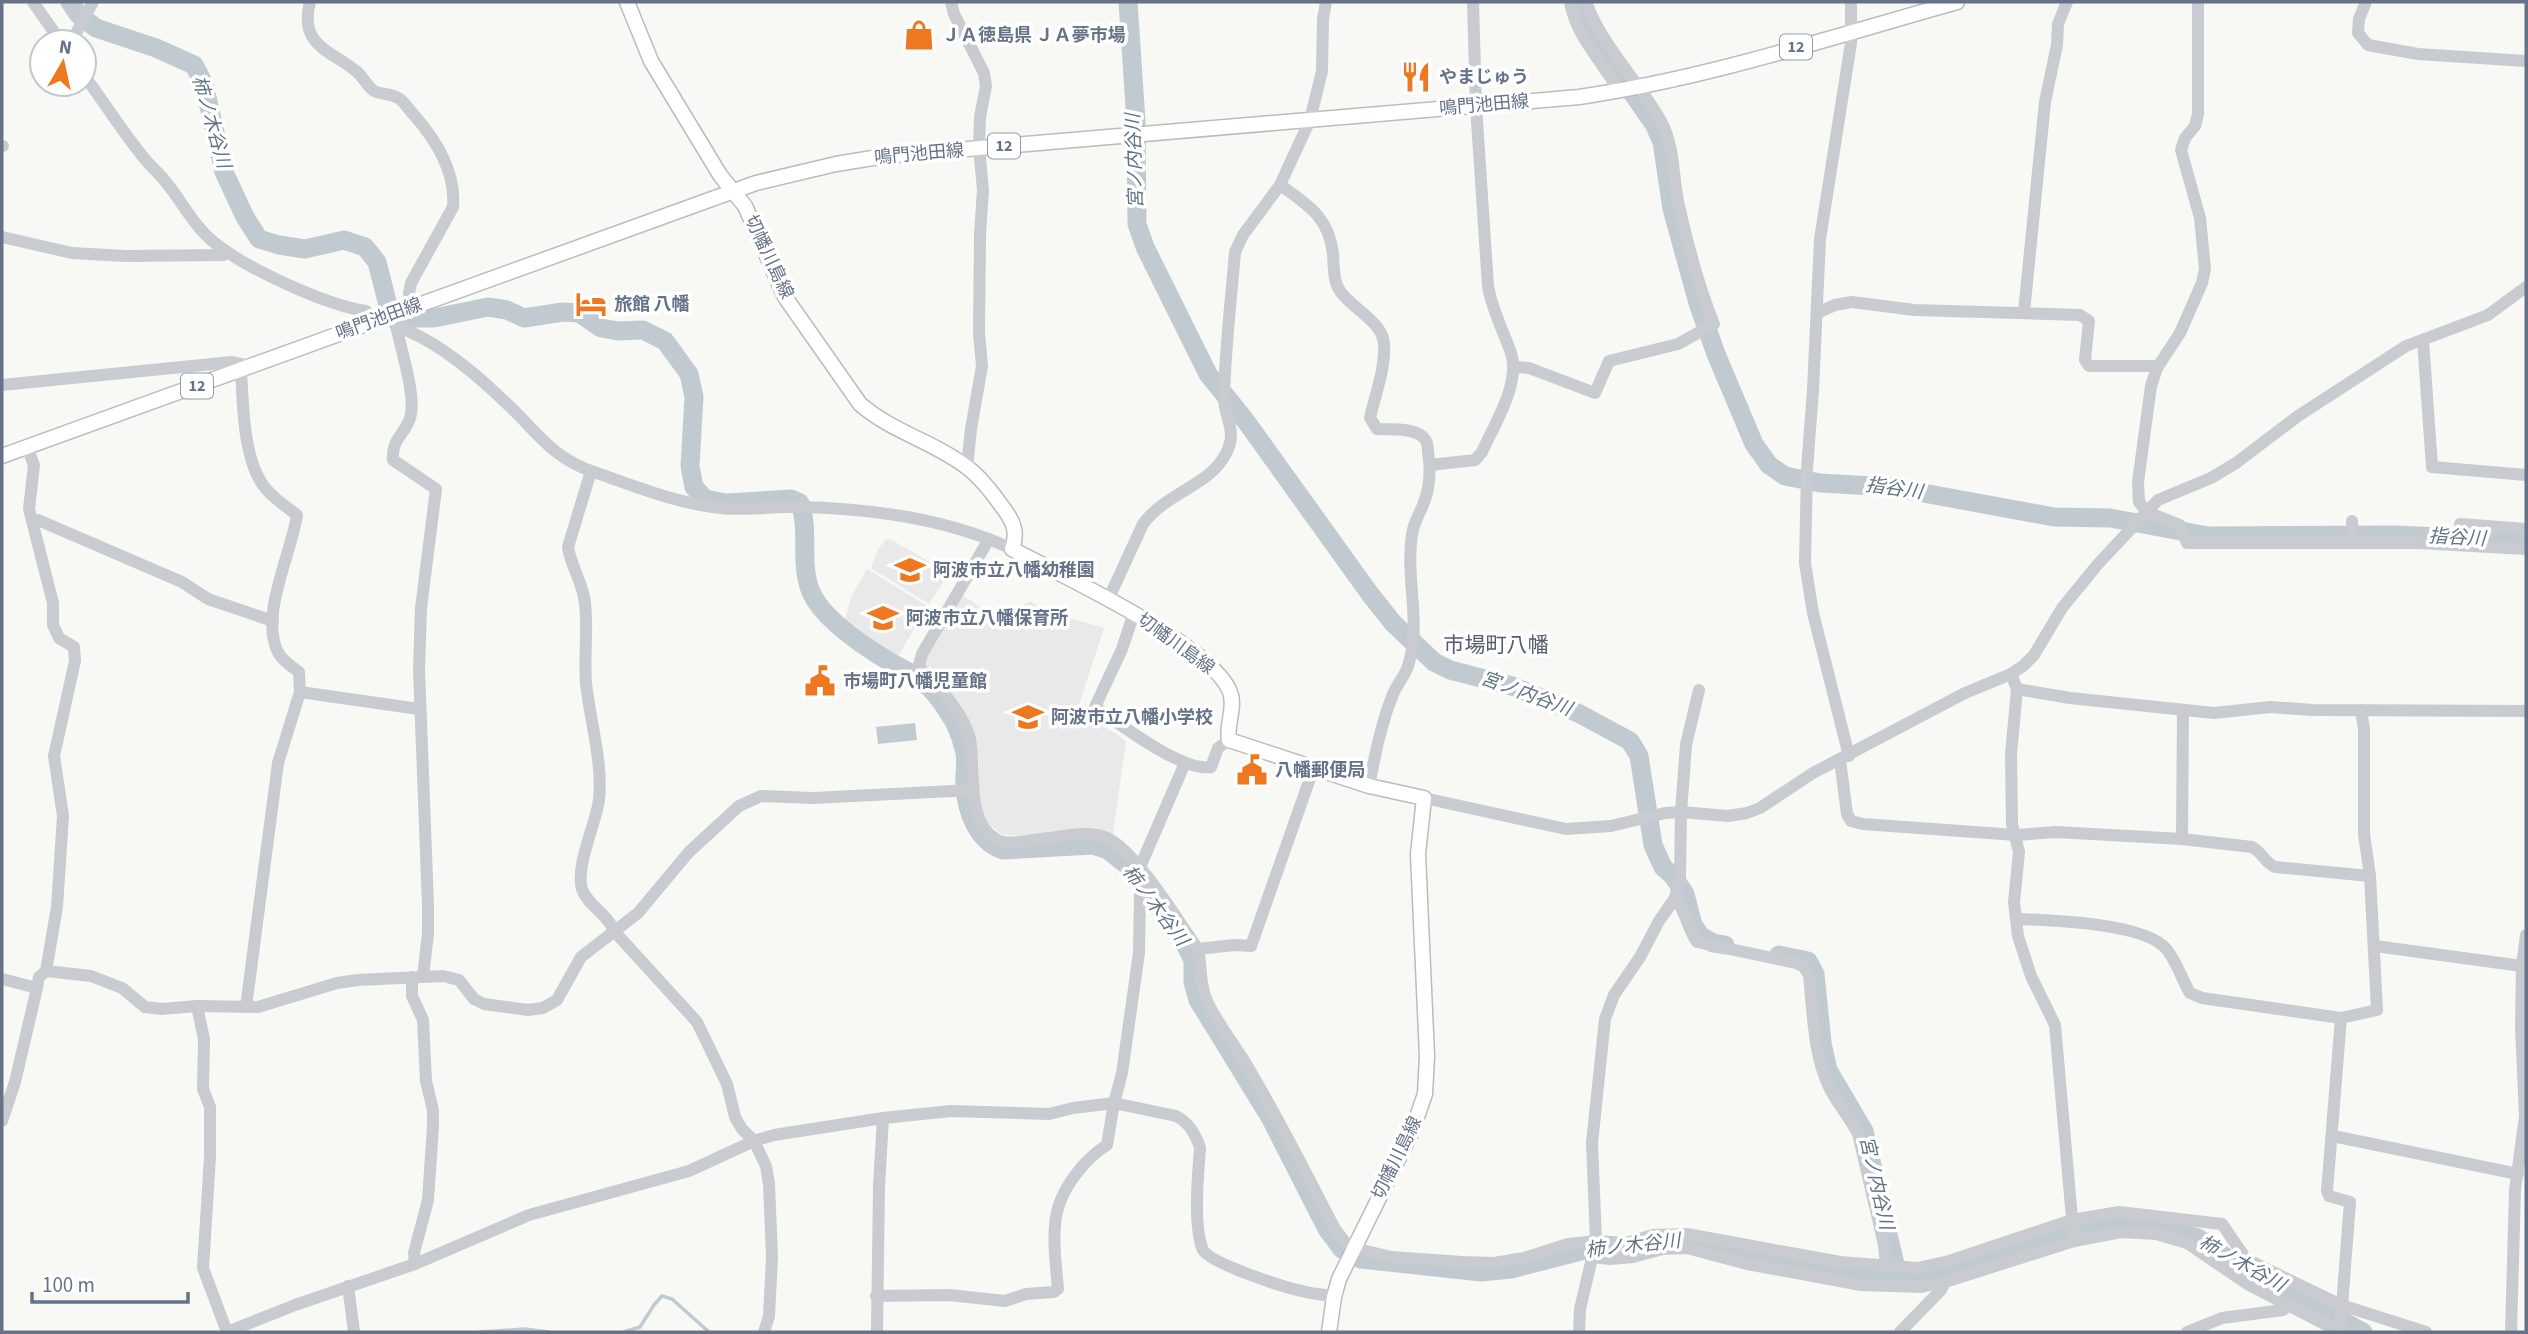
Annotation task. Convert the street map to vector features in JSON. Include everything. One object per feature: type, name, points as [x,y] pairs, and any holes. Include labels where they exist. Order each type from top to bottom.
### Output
[{"type":"main road","name":"切幡川島線","points":[[627,2],[650,61],[720,175],[749,215],[785,297],[860,404],[876,418],[967,467],[985,484],[1011,518],[1016,536],[1012,550],[1134,613],[1180,642],[1222,677],[1231,694],[1232,708],[1227,730],[1229,740]]},
{"type":"main road","name":"鳴門池田線","points":[[2,456],[733,191],[835,164],[885,156],[1579,97],[1705,72],[1957,2]]},
{"type":"main road","points":[[1229,740],[1369,786],[1424,798]]},
{"type":"main road","name":"切幡川島線","points":[[1329,1332],[1334,1297],[1352,1252],[1418,1119],[1427,1082],[1418,854],[1424,798]]},
{"type":"street","points":[[33,2],[51,28]]},
{"type":"street","points":[[77,28],[93,2]]},
{"type":"street","points":[[310,2],[307,26],[311,35],[323,50],[358,72],[377,93],[399,98],[423,125],[446,163],[454,196],[453,207],[411,283],[399,314],[412,404],[411,418],[392,448],[393,460],[436,489],[421,608],[419,709],[428,934],[412,996],[423,1020],[426,1081],[433,1110],[433,1126],[428,1200],[414,1253],[415,1265]]},
{"type":"street","points":[[951,2],[954,14],[984,73],[986,86],[980,117],[979,148],[983,190],[979,333],[982,366],[967,467]]},
{"type":"street","points":[[1108,600],[1150,514],[1158,506],[1203,478],[1220,463],[1229,447],[1231,433],[1224,399],[1236,252],[1243,235],[1280,185],[1310,120],[1322,71],[1326,2]]},
{"type":"street","points":[[1430,465],[1475,460],[1482,452],[1513,380],[1512,355],[1491,307],[1488,286],[1476,106],[1473,2]]},
{"type":"street","points":[[1514,367],[1529,368],[1595,393],[1609,360],[1678,344],[1714,324],[1686,232],[1670,146],[1662,124],[1647,102],[1629,89],[1580,33],[1572,16],[1570,2]]},
{"type":"street","points":[[1586,2],[1629,89]]},
{"type":"street","points":[[1851,2],[1851,31],[1822,218],[1806,474],[1805,563],[1808,592],[1845,758],[1847,814],[1851,821],[2016,835],[2056,832],[2182,839],[2252,847],[2258,850],[2269,865],[2275,867],[2370,876]]},
{"type":"street","points":[[2024,312],[2045,102],[2057,45],[2058,24],[2067,2]]},
{"type":"street","points":[[2140,518],[2138,482],[2151,386],[2157,368],[2179,333],[2202,283],[2205,269],[2200,218],[2181,150],[2185,138],[2195,126],[2198,114],[2198,2]]},
{"type":"street","points":[[2365,2],[2359,19],[2358,33],[2368,46],[2418,54],[2526,61]]},
{"type":"street","points":[[98,95],[141,156],[165,180],[203,233],[224,250],[305,292],[346,308],[366,311],[373,321]]},
{"type":"street","points":[[1280,185],[1307,204],[1322,219],[1331,237],[1338,288],[1376,327],[1384,341],[1383,359],[1370,418],[1377,429],[1412,432],[1423,436],[1427,444],[1429,484],[1411,536],[1410,592],[1415,613],[1408,667],[1394,691],[1380,731],[1369,786]]},
{"type":"street","points":[[2,237],[72,253],[126,256],[223,255],[224,250]]},
{"type":"street","points":[[1424,798],[1566,830],[1611,826],[1681,812],[1728,816],[1760,808],[1802,779],[1965,693],[2011,674],[2034,654],[2062,608],[2158,500],[2211,478],[2236,463],[2298,416],[2406,346],[2488,316],[2526,287]]},
{"type":"street","points":[[1816,313],[1852,302],[1914,310],[2080,314],[2089,321],[2085,360],[2089,366],[2157,368]]},
{"type":"street","points":[[399,314],[407,330],[446,353],[504,400],[554,453],[574,465],[689,502],[722,509],[788,506],[886,513],[989,539],[1012,550]]},
{"type":"street","points":[[2423,340],[2432,467],[2526,475]]},
{"type":"street","points":[[2,385],[232,362],[246,368],[244,413],[254,467],[261,482],[273,496],[297,515],[276,585],[274,644],[280,657],[299,672],[300,692],[278,762],[246,1007]]},
{"type":"street","points":[[2,1121],[15,1082],[39,977],[46,971],[57,907],[63,816],[54,756],[75,661],[74,647],[59,638],[53,625],[50,592],[29,509],[34,465],[27,447]]},
{"type":"street","points":[[591,471],[568,547],[585,604],[586,682],[600,789],[598,808],[587,844],[582,888],[589,900],[611,923],[614,931],[697,1022],[727,1084],[735,1116],[742,1129],[754,1141],[766,1166],[769,1184],[771,1283],[769,1316],[764,1332]]},
{"type":"street","points":[[2140,518],[2182,533],[2187,543],[2353,541],[2526,549]]},
{"type":"street","points":[[32,521],[38,520],[182,582],[208,599],[274,621]]},
{"type":"street","points":[[2352,523],[2353,541]]},
{"type":"street","points":[[2460,524],[2526,529]]},
{"type":"street","points":[[989,539],[922,654],[919,665],[958,713],[969,736],[974,765],[973,790],[978,813],[986,831],[997,840],[1009,842],[1091,835],[1106,837],[1125,850],[1198,949],[1201,985],[1207,1002],[1283,1127],[1335,1229],[1352,1252],[1494,1263],[1524,1258],[1568,1244],[1594,1249],[1610,1259],[1633,1257],[1664,1249],[1687,1248],[1747,1264],[1882,1271],[1918,1268],[2073,1231],[2119,1212],[2222,1224],[2246,1259],[2340,1322]]},
{"type":"street","points":[[1134,613],[1122,649],[1095,707],[1185,763],[1201,768],[1211,767],[1218,748],[1229,740]]},
{"type":"street","points":[[2011,674],[2017,690],[2011,768],[2012,824],[2019,852],[2014,902],[2018,936],[2031,976],[2051,1012],[2055,1025],[2073,1231]]},
{"type":"street","points":[[1579,1332],[1580,1309],[1594,1249],[1592,1143],[1605,1019],[1614,995],[1676,895],[1680,877],[1686,745],[1699,690]]},
{"type":"street","points":[[2017,690],[2214,713],[2270,707],[2526,711]]},
{"type":"street","points":[[300,692],[419,709]]},
{"type":"street","points":[[2182,839],[2183,710]]},
{"type":"street","points":[[2016,919],[2070,920],[2145,935],[2167,948],[2190,993],[2202,998],[2341,1018],[2377,1010],[2370,876],[2364,834],[2364,729],[2361,710]]},
{"type":"street","points":[[876,1296],[949,1295],[1005,1301],[1026,1294],[1054,1292],[1058,1289],[1055,1240],[1058,1208],[1079,1169],[1091,1154],[1107,1145],[1122,1073],[1139,953],[1144,879],[1185,763]]},
{"type":"street","points":[[1198,949],[1251,946],[1313,769]]},
{"type":"street","points":[[46,971],[92,976],[122,988],[145,1007],[162,1009],[273,1004],[337,984],[443,976],[459,980],[474,999],[484,1004],[528,1010],[543,1008],[557,1000],[580,957],[638,913],[689,852],[739,806],[761,796],[813,799],[973,790]]},
{"type":"street","points":[[1676,895],[1689,931],[1697,942],[1796,963],[1804,967],[1809,975],[1820,1063],[1830,1090],[1851,1119],[1858,1134],[1884,1245],[1882,1271]]},
{"type":"street","points":[[2511,1332],[2521,1191],[2518,1174],[2525,1116],[2521,1027],[2524,986],[2522,966],[2526,935]]},
{"type":"street","points":[[2375,946],[2522,966]]},
{"type":"street","points":[[2,979],[37,988]]},
{"type":"street","points":[[197,1006],[204,1039],[204,1089],[210,1107],[203,1268],[227,1332],[348,1286],[415,1265],[529,1215],[689,1171],[754,1141],[774,1135],[883,1118],[951,1111],[1049,1114],[1114,1103],[1183,1119],[1198,1140],[1197,1211],[1203,1249],[1207,1254],[1227,1266],[1300,1291],[1334,1297]]},
{"type":"street","points":[[2340,1322],[2351,1206],[2350,1202],[2329,1196],[2327,1191],[2341,1018]]},
{"type":"street","points":[[877,1332],[883,1118]]},
{"type":"street","points":[[2333,1136],[2518,1174]]},
{"type":"street","points":[[1594,1249],[1653,1235],[1687,1234],[1882,1271],[1921,1287],[1945,1282],[2050,1247],[2073,1231],[2156,1234],[2187,1243],[2249,1285],[2289,1304],[2340,1322],[2426,1332]]},
{"type":"street","points":[[1900,1332],[1941,1290],[1945,1282]]},
{"type":"street","points":[[348,1286],[354,1332]]},
{"type":"street","points":[[2187,1332],[2222,1318],[2283,1310],[2289,1304]]},
{"type":"shaded area","name":"阿波市立八幡幼稚園","points":[[890,539],[949,573],[929,604],[871,568],[877,551],[885,540]]},
{"type":"shaded area","name":"阿波市立八幡保育所","points":[[867,569],[927,606],[896,660],[842,630],[851,597]]},
{"type":"shaded area","name":"阿波市立八幡小学校","points":[[962,595],[1000,619],[1030,601],[1046,611],[1104,628],[1078,708],[1126,741],[1113,834],[1091,831],[1020,836],[1001,834],[986,821],[979,800],[979,760],[972,726],[948,689],[926,670],[923,661]]},
{"type":"shaded area","points":[[915,723],[917,740],[878,744],[876,727]]},
{"type":"waterway","name":"柿ノ木谷川","points":[[70,2],[78,14],[96,28],[156,48],[194,65],[204,84],[224,172],[245,217],[259,239],[305,249],[344,240],[365,247],[377,262],[388,305],[407,318],[434,318],[488,307],[507,310],[524,318],[563,312],[579,313],[601,328],[618,331],[643,330],[665,341],[689,374],[694,397],[690,466],[694,487],[705,499],[726,503],[791,499],[800,503],[807,581],[811,592],[825,613],[846,632],[918,678],[944,706],[955,723],[964,749],[966,795],[971,815],[986,840],[1003,850],[1093,845],[1108,850],[1127,865],[1184,942],[1193,960],[1193,982],[1198,1000],[1270,1117],[1327,1229],[1342,1249],[1361,1259],[1481,1272],[1511,1269],[1585,1250],[1630,1250],[1662,1240],[1687,1240],[1769,1259],[1860,1275],[1930,1277],[2054,1237],[2115,1224],[2158,1227],[2198,1238],[2233,1262],[2363,1332]]},
{"type":"waterway","name":"宮ノ内谷川","points":[[1128,2],[1136,121],[1137,224],[1145,247],[1208,374],[1245,420],[1370,594],[1393,623],[1434,662],[1450,670],[1512,686],[1578,713],[1630,741],[1639,756],[1653,845],[1663,867],[1685,894],[1693,925],[1701,936],[1713,943],[1725,945]]},
{"type":"waterway","name":"指谷川","points":[[1577,2],[1587,28],[1654,124],[1662,142],[1672,209],[1698,303],[1716,354],[1754,444],[1769,465],[1785,476],[1820,483],[1891,487],[2054,517],[2110,518],[2208,536],[2396,535],[2526,541]]},
{"type":"waterway","name":"宮ノ内谷川","points":[[1779,955],[1808,961],[1815,974],[1822,1043],[1828,1070],[1864,1131],[1898,1277]]},
{"type":"waterway","points":[[624,1332],[640,1327],[662,1296],[672,1299],[709,1332]]},
{"type":"waterway","points":[[480,1332],[525,1329],[549,1332]]},
{"type":"place","name":"ＪＡ徳島県 ＪＡ夢市場","points":[[919,35]]},
{"type":"place","name":"やまじゅう","points":[[1416,77]]},
{"type":"place","name":"旅館 八幡","points":[[591,304]]},
{"type":"place","name":"阿波市立八幡幼稚園","points":[[910,570]]},
{"type":"place","name":"阿波市立八幡保育所","points":[[883,618]]},
{"type":"place","name":"市場町八幡児童館","points":[[820,681]]},
{"type":"place","name":"阿波市立八幡小学校","points":[[1028,717]]},
{"type":"place","name":"八幡郵便局","points":[[1252,770]]},
{"type":"district","name":"市場町八幡","points":[[1496,645]]}]
